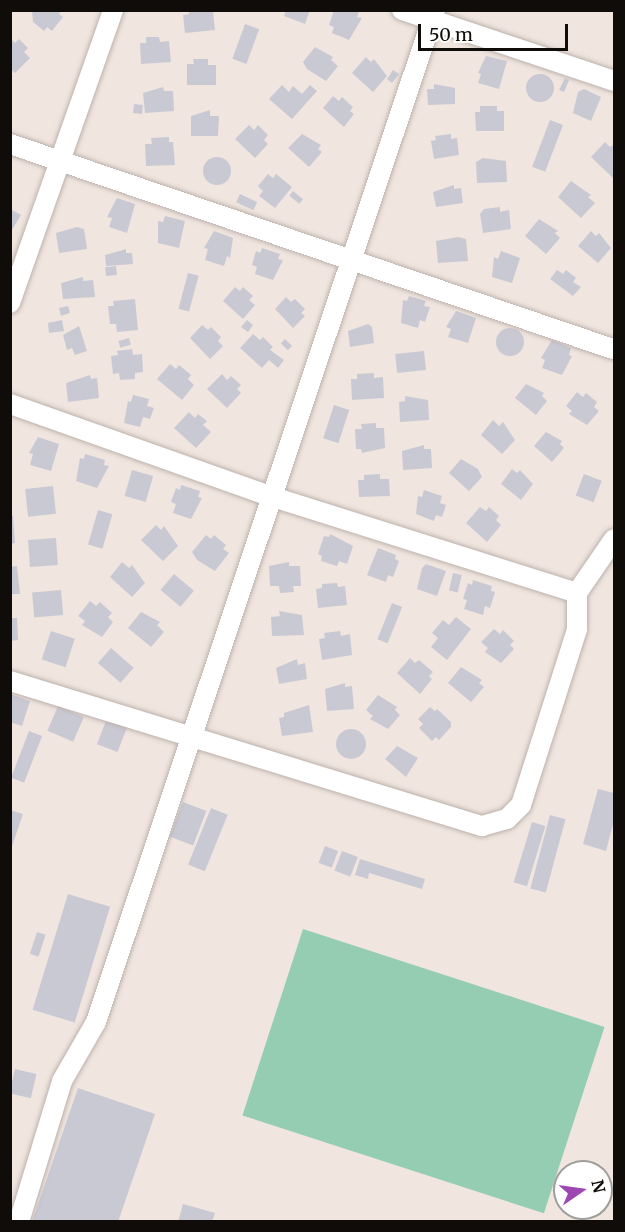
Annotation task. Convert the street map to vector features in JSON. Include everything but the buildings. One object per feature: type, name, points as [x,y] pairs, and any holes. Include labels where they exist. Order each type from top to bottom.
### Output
[{"type":"street","points":[[10,303],[112,10]]},
{"type":"street","points":[[402,10],[433,15],[615,81]]},
{"type":"street","points":[[19,1221],[62,1081],[96,1022],[433,15]]},
{"type":"street","points":[[10,144],[614,350]]},
{"type":"street","points":[[10,404],[273,497],[576,593]]},
{"type":"street","points":[[10,681],[482,826],[507,819],[521,805],[577,629],[576,593],[615,539]]},
{"type":"green space","points":[[303,929],[604,1027],[561,1160],[553,1160],[553,1185],[544,1213],[242,1115]]}]
